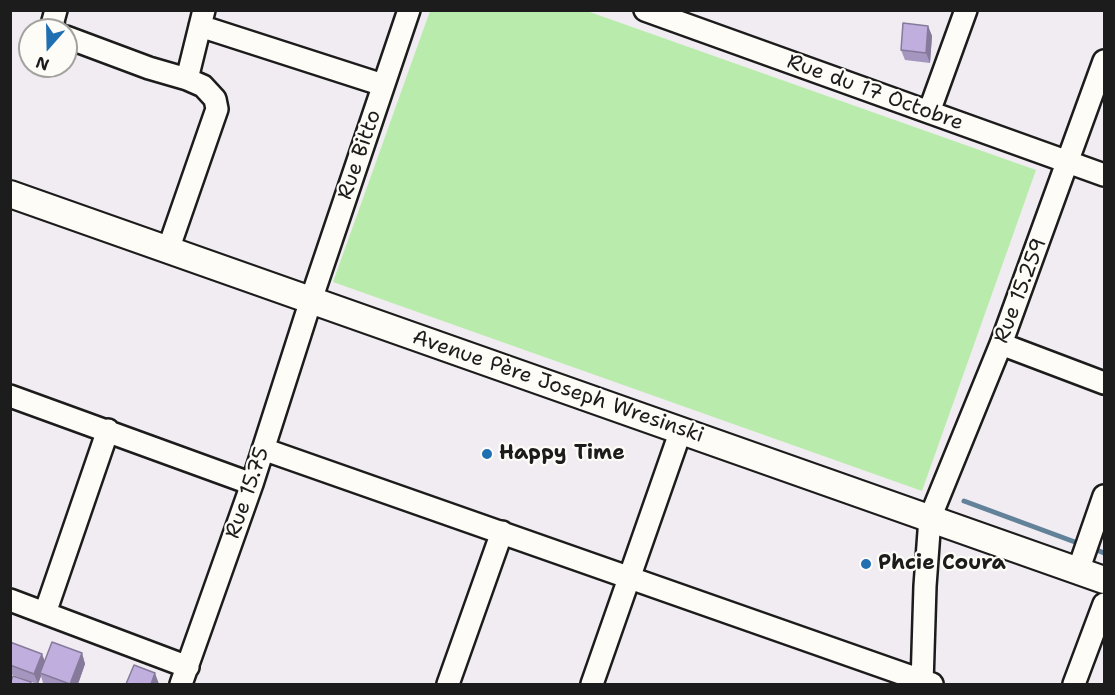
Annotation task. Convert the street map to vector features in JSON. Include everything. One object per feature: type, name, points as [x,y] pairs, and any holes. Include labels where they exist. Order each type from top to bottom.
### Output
[{"type":"street","name":"Rue Bitto","points":[[311,300],[409,10]]},
{"type":"street","name":"Rue du 17 Octobre","points":[[645,10],[1104,175]]},
{"type":"street","points":[[929,112],[966,10]]},
{"type":"street","points":[[187,79],[202,18],[383,85]]},
{"type":"street","points":[[78,41],[149,68],[187,79],[203,86],[215,99],[217,109],[168,250]]},
{"type":"street","name":"Rue 15.259","points":[[925,683],[925,586],[930,518],[1069,163],[1104,61]]},
{"type":"street","name":"Avenue Père Joseph Wresinski","points":[[10,194],[930,518],[1084,554],[1104,580]]},
{"type":"street","name":"Rue 15.75","points":[[184,676],[252,484],[311,300]]},
{"type":"street","points":[[1000,344],[1104,383]]},
{"type":"street","points":[[10,396],[252,484]]},
{"type":"street","points":[[45,613],[108,430]]},
{"type":"street","points":[[592,684],[681,430]]},
{"type":"street","points":[[263,449],[925,683]]},
{"type":"street","points":[[1084,554],[1104,496]]},
{"type":"street","points":[[448,684],[502,532]]},
{"type":"street","points":[[10,600],[45,613],[184,676]]},
{"type":"street","points":[[1074,684],[1104,604]]},
{"type":"green space","points":[[430,11],[587,11],[1036,170],[922,491],[333,282]]},
{"type":"building","points":[[903,23],[928,26],[926,53],[901,50]]},
{"type":"building","points":[[10,642],[42,654],[34,674],[10,665]]},
{"type":"building","points":[[52,642],[82,653],[70,684],[40,673]]},
{"type":"building","points":[[134,665],[155,673],[151,684],[126,684]]},
{"type":"building","points":[[13,676],[31,682],[30,684],[10,684]]},
{"type":"waterway","points":[[964,501],[1083,545]]},
{"type":"waterway","points":[[1092,548],[1104,553]]},
{"type":"place","name":"Happy Time","points":[[487,454]]},
{"type":"place","name":"Phcie Coura","points":[[866,564]]}]
